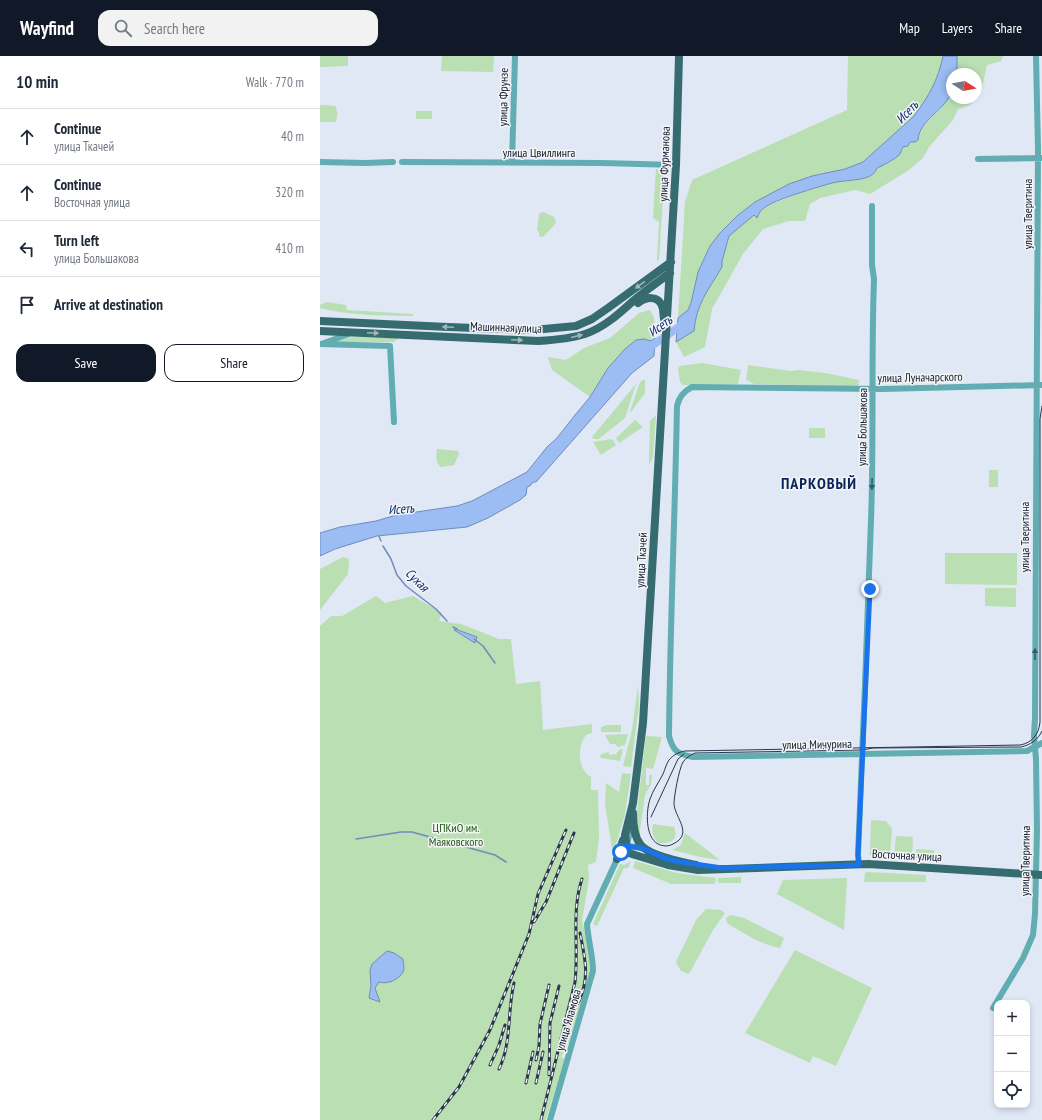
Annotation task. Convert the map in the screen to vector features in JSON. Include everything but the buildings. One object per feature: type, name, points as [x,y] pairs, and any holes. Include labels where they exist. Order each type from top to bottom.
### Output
[{"type":"main road","name":"улица Фурманова","points":[[670,273],[676,165],[679,56]]},
{"type":"main road","name":"Машинная улица","points":[[320,321],[527,330],[576,326],[592,319],[671,262]]},
{"type":"main road","name":"Машинная улица","points":[[320,331],[538,341],[562,340],[586,334],[605,324],[625,310],[632,302],[670,273]]},
{"type":"main road","points":[[666,309],[670,273]]},
{"type":"main road","points":[[625,310],[630,309],[644,299],[650,298],[659,301],[666,309]]},
{"type":"main road","name":"улица Ткачей","points":[[626,846],[625,835],[633,803],[643,723],[667,332],[666,309]]},
{"type":"main road","points":[[633,803],[633,821],[640,844],[647,850]]},
{"type":"main road","points":[[617,859],[625,835]]},
{"type":"main road","name":"Восточная улица","points":[[626,846],[630,853],[635,855],[682,868],[698,870],[722,868],[859,865],[917,867],[1039,875]]},
{"type":"main road","name":"Восточная улица","points":[[647,850],[667,859],[699,866],[722,868]]},
{"type":"main road","points":[[617,859],[623,855],[635,855]]},
{"type":"street","name":"улица Фрунзе","points":[[512,163],[515,56]]},
{"type":"street","name":"улица Тверитина","points":[[993,1008],[1023,958],[1032,935],[1039,875],[1037,824],[1039,749],[1034,736],[1040,385],[1040,158],[1036,56]]},
{"type":"street","points":[[978,159],[1040,158]]},
{"type":"street","points":[[320,162],[393,162]]},
{"type":"street","name":"улица Цвиллинга","points":[[402,162],[676,165]]},
{"type":"street","name":"улица Большакова","points":[[859,865],[858,855],[870,583],[874,388],[872,206]]},
{"type":"street","points":[[320,344],[353,332]]},
{"type":"street","points":[[320,344],[390,346],[394,422]]},
{"type":"street","name":"улица Луначарского","points":[[672,748],[669,736],[677,406],[681,396],[686,390],[692,387],[874,388],[1040,385]]},
{"type":"street","points":[[1035,619],[1042,619]]},
{"type":"street","points":[[1039,749],[1042,743]]},
{"type":"street","name":"улица Мичурина","points":[[672,748],[680,754],[693,757],[1027,751],[1039,749]]},
{"type":"street","points":[[617,859],[629,840],[633,821]]},
{"type":"street","points":[[626,846],[633,846],[647,850]]},
{"type":"street","name":"улица Яламова","points":[[550,1120],[593,971],[593,959],[587,924],[617,859]]},
{"type":"green space","points":[[320,56],[348,56],[348,66],[320,67]]},
{"type":"green space","points":[[442,56],[494,56],[493,72],[441,71]]},
{"type":"green space","points":[[848,56],[943,56],[932,88],[914,116],[863,162],[845,169],[812,176],[789,184],[755,202],[737,216],[710,246],[698,272],[688,310],[678,318],[685,202],[692,180],[847,110]]},
{"type":"green space","points":[[957,56],[1003,56],[1001,61],[987,65],[982,88],[982,68],[955,68]]},
{"type":"green space","points":[[946,101],[946,104],[971,104],[958,109],[953,120],[929,147],[923,158],[909,170],[870,194],[855,190],[820,198],[810,204],[805,221],[789,221],[763,229],[743,254],[712,309],[705,347],[684,357],[676,342],[694,331],[695,321],[700,305],[722,267],[722,261],[729,236],[754,215],[757,217],[765,207],[824,185],[869,177],[874,173],[876,168],[887,163],[900,154],[902,149],[908,146],[926,123],[943,106]]},
{"type":"green space","points":[[320,105],[335,106],[337,110],[337,118],[335,122],[320,122]]},
{"type":"green space","points":[[416,111],[432,111],[432,119],[416,119]]},
{"type":"green space","points":[[656,169],[665,169],[659,260],[657,261],[659,222],[653,218]]},
{"type":"green space","points":[[544,212],[554,217],[556,222],[543,237],[539,236],[539,231],[537,231],[539,215],[540,213]]},
{"type":"green space","points":[[327,302],[346,305],[347,310],[413,314],[413,316],[354,314],[320,308],[320,305]]},
{"type":"green space","points":[[650,310],[654,318],[655,338],[651,341],[644,339],[608,368],[590,397],[552,370],[548,357],[566,360],[584,348],[610,338],[639,313]]},
{"type":"green space","points":[[353,337],[399,338],[394,342],[332,342]]},
{"type":"green space","points":[[702,363],[741,370],[738,384],[683,385],[680,382],[678,368],[680,366]]},
{"type":"green space","points":[[748,365],[790,371],[799,370],[825,373],[859,380],[858,387],[754,384],[746,380]]},
{"type":"green space","points":[[645,379],[645,393],[631,412],[630,411],[640,382]]},
{"type":"green space","points":[[636,384],[625,418],[599,439],[593,439],[592,437]]},
{"type":"green space","points":[[656,415],[653,457],[649,465],[650,421]]},
{"type":"green space","points":[[635,420],[643,427],[619,443],[616,438]]},
{"type":"green space","points":[[809,428],[825,428],[825,438],[809,438]]},
{"type":"green space","points":[[612,439],[616,445],[601,455],[593,442]]},
{"type":"green space","points":[[437,449],[458,451],[459,454],[454,465],[441,467],[436,459]]},
{"type":"green space","points":[[989,470],[998,470],[998,487],[989,487]]},
{"type":"green space","points":[[945,553],[1017,553],[1017,585],[945,584]]},
{"type":"green space","points":[[343,557],[349,559],[348,574],[320,610],[320,569]]},
{"type":"green space","points":[[985,588],[1016,588],[1016,607],[985,606]]},
{"type":"green space","name":"ЦПКиО им. Маяковского","points":[[376,596],[385,603],[413,596],[442,613],[439,621],[461,624],[499,639],[511,639],[516,684],[540,681],[543,730],[592,724],[592,733],[586,735],[580,751],[583,769],[591,777],[591,790],[598,790],[599,837],[596,862],[588,865],[589,880],[582,920],[589,948],[590,979],[568,1044],[561,1057],[565,1059],[546,1120],[320,1120],[320,626],[331,616],[342,616]]},
{"type":"green space","points":[[638,685],[639,706],[631,767],[623,766],[632,730]]},
{"type":"green space","points":[[607,725],[621,725],[621,732],[601,732],[601,727]]},
{"type":"green space","points":[[628,734],[625,745],[618,747],[615,744],[610,744],[605,735]]},
{"type":"green space","points":[[646,736],[662,737],[653,769],[646,768],[646,785],[649,785],[649,775],[652,775],[651,784],[645,795],[639,837],[636,820]]},
{"type":"green space","points":[[623,749],[620,761],[601,758],[600,755],[608,752],[610,755],[616,754],[619,750]]},
{"type":"green space","points":[[622,773],[631,774],[625,814],[613,854],[605,804],[606,783],[619,792]]},
{"type":"green space","points":[[871,820],[886,821],[892,829],[890,855],[870,855]]},
{"type":"green space","points":[[653,824],[674,827],[675,838],[667,843],[658,843],[653,835]]},
{"type":"green space","points":[[685,833],[720,860],[672,850],[681,845]]},
{"type":"green space","points":[[896,836],[913,837],[912,857],[894,856]]},
{"type":"green space","points":[[916,849],[934,850],[934,859],[916,858]]},
{"type":"green space","points":[[631,861],[628,868],[624,868],[597,926],[593,924],[620,864],[624,865]]},
{"type":"green space","points":[[635,861],[677,873],[716,878],[715,884],[671,884],[633,868]]},
{"type":"green space","points":[[865,873],[926,875],[926,882],[864,882]]},
{"type":"green space","points":[[741,877],[741,883],[718,883],[718,878]]},
{"type":"green space","points":[[847,878],[844,930],[777,894],[783,880]]},
{"type":"green space","points":[[706,909],[721,910],[725,913],[713,930],[689,974],[681,971],[676,962],[696,920]]},
{"type":"green space","points":[[731,915],[744,918],[784,938],[780,948],[746,935],[727,923],[726,918]]},
{"type":"green space","points":[[795,950],[872,988],[836,1066],[813,1056],[810,1063],[745,1033]]},
{"type":"water","points":[[943,56],[957,56],[957,68],[946,68],[946,102],[923,126],[918,140],[915,142],[910,142],[908,146],[903,147],[899,155],[877,168],[874,174],[870,176],[832,183],[776,201],[762,210],[757,218],[754,215],[729,236],[722,261],[722,267],[700,305],[695,321],[694,331],[676,342],[678,318],[688,310],[698,272],[710,246],[720,233],[737,216],[755,202],[789,184],[812,176],[845,169],[863,162],[914,116],[932,88]]},
{"type":"water","points":[[655,338],[654,356],[632,373],[536,482],[533,482],[527,487],[526,495],[520,500],[488,518],[467,527],[377,536],[335,549],[320,556],[320,533],[340,527],[376,521],[396,515],[457,506],[472,501],[527,472],[590,397],[608,368],[625,349],[636,340],[644,339],[651,341]]},
{"type":"water","points":[[455,629],[477,637],[475,643],[454,630]]},
{"type":"water","points":[[387,951],[394,953],[403,959],[404,969],[403,973],[394,980],[386,983],[379,982],[375,988],[380,1002],[369,998],[371,986],[370,970],[372,964]]},
{"type":"waterway","name":"Исеть","points":[[646,350],[686,322]]},
{"type":"waterway","name":"Сухая","points":[[379,536],[381,541]]},
{"type":"waterway","name":"Сухая","points":[[383,546],[391,559],[397,575],[406,586],[436,609],[447,621]]},
{"type":"waterway","name":"Сухая","points":[[453,627],[457,629]]},
{"type":"waterway","name":"Сухая","points":[[474,639],[483,646],[495,663]]},
{"type":"waterway","points":[[356,839],[401,832],[412,832],[495,855],[506,862]]},
{"type":"tram line","points":[[1042,406],[1040,419],[1040,722],[1034,737],[1028,742],[1020,745],[683,751],[674,755],[669,760],[654,789],[651,796],[647,817],[649,830],[654,841],[663,846],[673,844],[682,836],[682,826],[674,804],[675,795],[681,765],[688,757],[695,753],[862,750],[873,748],[1021,747],[1033,742],[1042,731]]},
{"type":"tram line","points":[[651,817],[678,759],[684,754]]},
{"type":"railway","points":[[433,1120],[459,1087],[490,1030],[529,934],[538,894],[566,830]]},
{"type":"railway","points":[[534,922],[546,902],[574,833]]},
{"type":"railway","points":[[541,1120],[575,982],[576,917],[582,879]]},
{"type":"railway","points":[[570,1017],[579,1001],[585,976],[586,967],[580,933]]},
{"type":"railway","points":[[499,1069],[508,1038],[514,983]]},
{"type":"railway","points":[[536,1060],[539,1046],[540,1024],[549,985]]},
{"type":"railway","points":[[549,1075],[550,1023],[559,986]]},
{"type":"railway","points":[[490,1065],[499,1045],[505,1025]]},
{"type":"railway","points":[[526,1083],[533,1052]]},
{"type":"railway","points":[[536,1083],[543,1052]]},
{"type":"district","name":"ПАРКОВЫЙ","points":[[819,483]]},
{"type":"route","points":[[621,852],[626,846],[633,846],[642,848],[667,859],[699,866],[722,868],[859,865],[858,855],[866,649],[870,589]]}]
